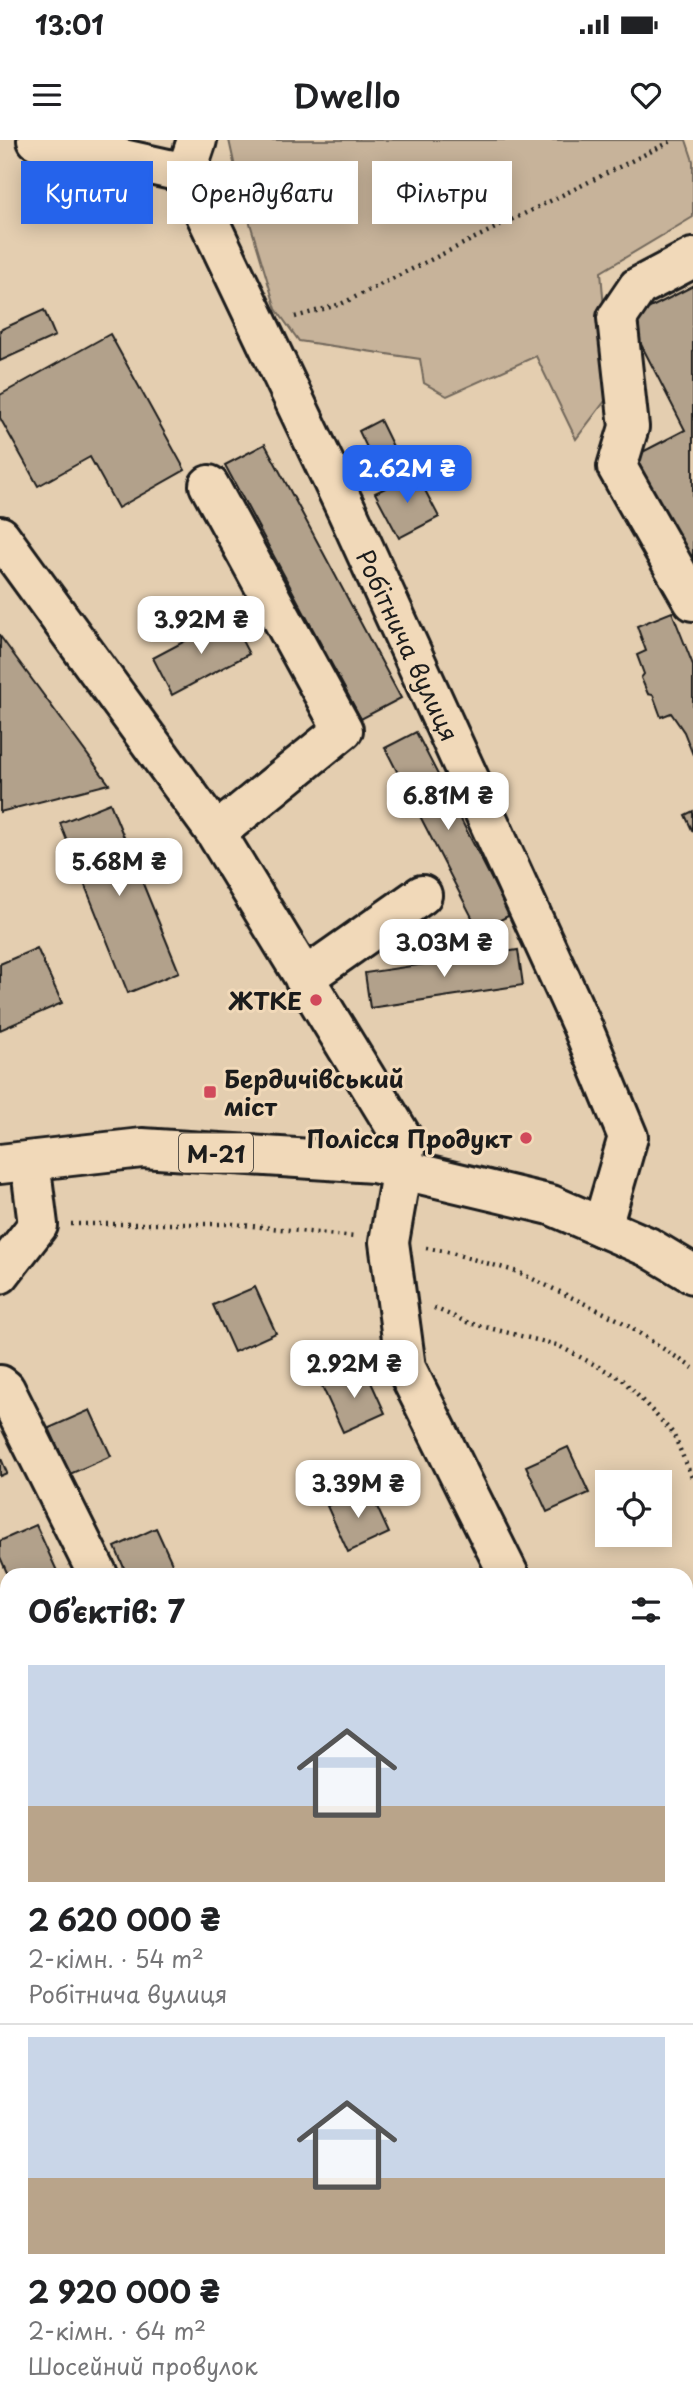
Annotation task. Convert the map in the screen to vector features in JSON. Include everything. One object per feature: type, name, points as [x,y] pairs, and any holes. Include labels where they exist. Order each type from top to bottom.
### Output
[{"type":"main road","name":"Робітнича вулиця","points":[[37,140],[191,157],[259,328],[347,511],[582,1026],[628,1137],[601,1227]]},
{"type":"main road","points":[[693,257],[638,287],[617,318],[629,426],[617,467],[693,601]]},
{"type":"main road","points":[[209,485],[343,730],[216,833]]},
{"type":"main road","points":[[0,536],[216,833],[407,1144],[388,1242],[406,1368],[506,1568]]},
{"type":"main road","points":[[304,978],[422,895]]},
{"type":"main road","name":"М-21","points":[[15,1163],[142,1148],[374,1163],[551,1205],[648,1247],[693,1274]]},
{"type":"main road","points":[[0,1275],[38,1225],[15,1163]]},
{"type":"main road","points":[[0,1385],[5,1389],[94,1568]]},
{"type":"path","points":[[259,328],[341,304],[674,140]]},
{"type":"path","points":[[396,1292],[469,1323],[557,1345],[622,1379],[673,1433],[693,1480]]},
{"type":"shaded area","points":[[229,140],[686,140],[693,161],[693,217],[601,272],[611,393],[576,439],[536,356],[447,396],[424,383],[420,359],[299,341],[276,309],[250,224],[358,224],[358,161],[234,161]]},
{"type":"building","points":[[693,286],[693,582],[629,459],[685,430],[628,319]]},
{"type":"building","points":[[44,310],[55,336],[0,361],[0,330]]},
{"type":"building","points":[[110,334],[185,470],[118,508],[90,457],[38,486],[0,418],[0,395]]},
{"type":"building","points":[[380,420],[408,477],[386,487],[359,431]]},
{"type":"building","points":[[265,444],[401,698],[361,719],[225,465]]},
{"type":"building","points":[[416,473],[439,517],[399,538],[375,493]]},
{"type":"building","points":[[672,612],[693,665],[693,755],[684,732],[671,713],[661,717],[653,695],[648,694],[641,678],[644,674],[637,655],[646,651],[637,626]]},
{"type":"building","points":[[230,617],[249,654],[172,695],[153,658]]},
{"type":"building","points":[[0,636],[109,784],[0,812]]},
{"type":"building","points":[[416,732],[510,915],[479,931],[385,748]]},
{"type":"building","points":[[110,803],[179,972],[128,993],[60,823]]},
{"type":"building","points":[[693,811],[693,832],[685,815]]},
{"type":"building","points":[[37,948],[62,1003],[0,1030],[0,964]]},
{"type":"building","points":[[518,950],[523,985],[370,1008],[365,973]]},
{"type":"building","points":[[255,1287],[276,1333],[234,1352],[213,1305]]},
{"type":"building","points":[[364,1367],[385,1413],[343,1432],[322,1386]]},
{"type":"building","points":[[90,1410],[111,1456],[70,1474],[49,1428]]},
{"type":"building","points":[[568,1447],[589,1493],[547,1512],[526,1466]]},
{"type":"building","points":[[0,1456],[7,1473],[0,1476]]},
{"type":"building","points":[[368,1487],[389,1533],[348,1552],[327,1506]]},
{"type":"building","points":[[36,1525],[56,1568],[5,1568],[0,1557],[0,1541]]},
{"type":"building","points":[[156,1528],[174,1568],[124,1568],[115,1547]]},
{"type":"place","name":"ЖТКЕ","points":[[316,1000]]},
{"type":"place","name":"Бердичівський міст","points":[[210,1092]]},
{"type":"place","name":"Полісся Продукт","points":[[526,1138]]}]
